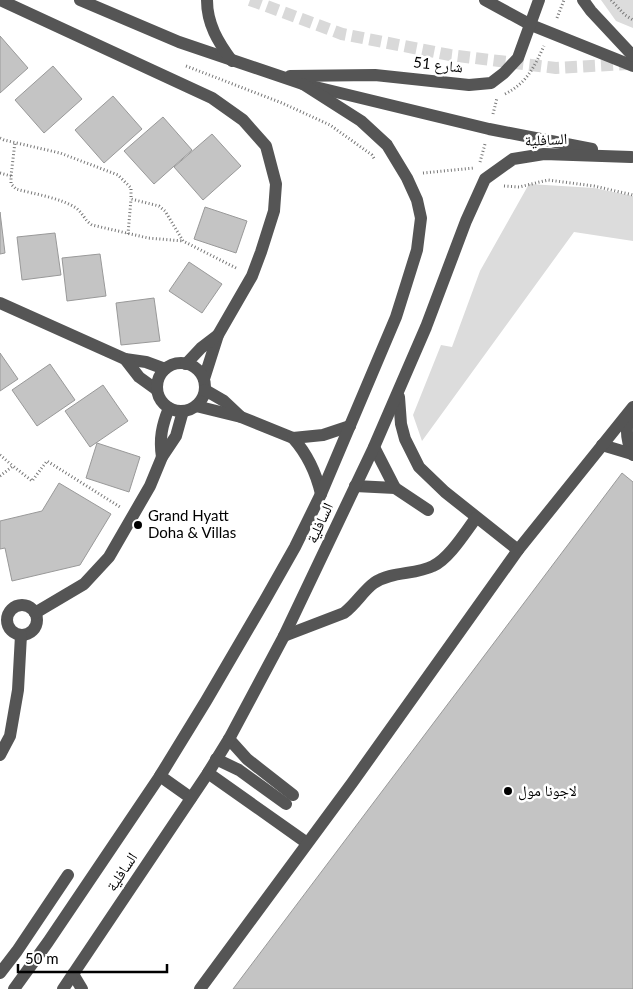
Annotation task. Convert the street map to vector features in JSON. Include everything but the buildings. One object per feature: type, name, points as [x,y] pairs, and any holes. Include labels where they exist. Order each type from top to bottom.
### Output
[{"type":"street","points":[[0,0],[212,98],[243,120],[266,146],[276,184],[274,211],[252,276],[218,335],[204,384],[200,401],[196,406],[183,411],[169,408],[163,403],[158,390],[158,382],[165,369],[186,364],[197,370],[204,384],[242,417]]},
{"type":"street","name":"السافلية","points":[[80,0],[161,35],[303,84],[489,129],[632,157]]},
{"type":"street","points":[[207,0],[210,24],[219,44],[232,61]]},
{"type":"street","points":[[485,0],[531,25],[633,66]]},
{"type":"street","name":"شارع 51","points":[[283,76],[375,75],[469,85],[491,83],[518,58],[539,0]]},
{"type":"street","points":[[583,0],[633,56]]},
{"type":"street","name":"السافلية","points":[[14,989],[160,776],[265,600],[321,494],[396,317],[417,250],[421,218],[416,200],[407,178],[386,145],[361,121],[303,84]]},
{"type":"street","name":"السافلية","points":[[63,989],[208,773],[229,739],[284,636],[398,393],[484,180],[513,159],[544,154],[632,157]]},
{"type":"street","points":[[0,303],[125,359],[146,362],[165,369]]},
{"type":"street","points":[[186,364],[200,348],[218,335]]},
{"type":"street","points":[[125,359],[139,377],[158,390]]},
{"type":"street","points":[[398,393],[403,431],[411,453],[419,466],[431,480],[518,550]]},
{"type":"street","points":[[196,406],[242,417],[293,438],[302,447],[311,464],[321,494]]},
{"type":"street","points":[[200,989],[352,782],[518,550],[633,407]]},
{"type":"street","points":[[633,407],[629,414],[626,428],[627,441],[633,454]]},
{"type":"street","points":[[162,457],[161,433],[169,408]]},
{"type":"street","points":[[35,613],[84,584],[109,557],[150,486],[162,457],[176,436],[183,411]]},
{"type":"street","points":[[293,438],[323,435],[350,426]]},
{"type":"street","points":[[602,445],[633,454]]},
{"type":"street","points":[[374,447],[395,488],[428,510]]},
{"type":"street","points":[[355,486],[395,488]]},
{"type":"street","points":[[284,636],[344,613],[352,608],[368,589],[381,579],[435,566],[476,518]]},
{"type":"street","points":[[25,606],[35,613],[36,626],[29,633],[21,635],[14,633],[8,625],[5,608],[25,606]]},
{"type":"street","points":[[0,755],[10,736],[18,690],[21,635]]},
{"type":"street","points":[[216,759],[289,799],[229,739]]},
{"type":"street","points":[[208,773],[307,843]]},
{"type":"street","points":[[160,776],[191,798]]},
{"type":"street","points":[[0,974],[17,952],[68,875]]},
{"type":"street","points":[[74,974],[82,989]]},
{"type":"path","points":[[611,0],[625,16],[633,20]]},
{"type":"path","points":[[0,138],[60,153],[118,175],[131,188],[128,234]]},
{"type":"path","points":[[15,142],[11,184],[16,189],[76,208],[87,222],[92,225],[128,234],[183,241],[252,276]]},
{"type":"path","points":[[0,173],[12,176]]},
{"type":"path","points":[[131,199],[159,206],[165,211],[183,241]]},
{"type":"path","points":[[0,455],[32,481],[47,461],[133,515]]},
{"type":"path","points":[[0,476],[13,466]]},
{"type":"shaded area","points":[[601,0],[633,0],[633,28],[616,21]]},
{"type":"shaded area","points":[[529,184],[594,188],[633,196],[633,241],[574,232],[422,441],[413,415],[441,345],[452,347],[480,271]]},
{"type":"tunnel","points":[[250,0],[342,34],[450,55],[556,68],[628,64]]},
{"type":"place","name":"Grand Hyatt Doha & Villas","points":[[138,525]]},
{"type":"place","name":"لاجونا مول","points":[[508,791]]}]
